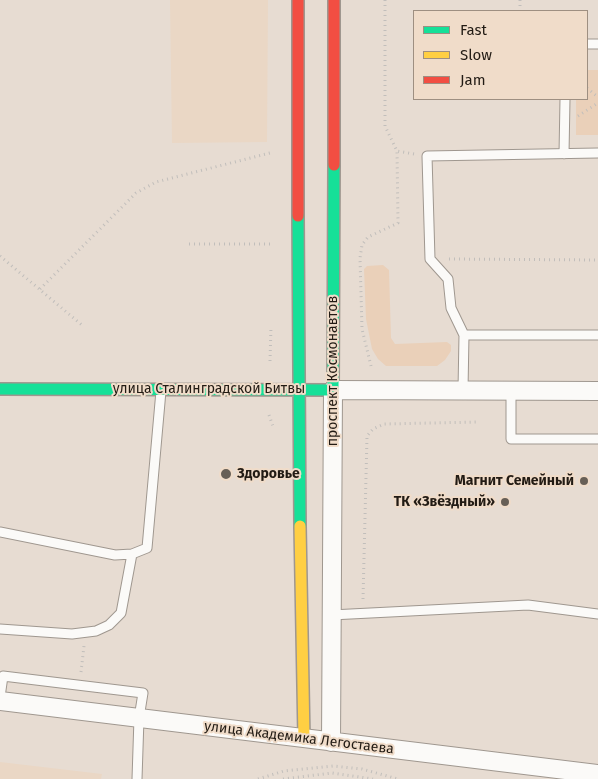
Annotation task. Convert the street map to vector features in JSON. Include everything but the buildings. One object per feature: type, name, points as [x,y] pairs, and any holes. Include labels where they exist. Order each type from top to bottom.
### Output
[{"type":"street","points":[[298,0],[298,390],[304,739]]},
{"type":"street","name":"проспект Космонавтов","points":[[331,742],[334,0]]},
{"type":"street","name":"улица Сталинградской Битвы","points":[[0,389],[598,391]]},
{"type":"street","name":"улица Академика Легостаева","points":[[0,701],[331,742],[551,774],[598,774]]},
{"type":"lane","points":[[564,154],[565,100]]},
{"type":"lane","points":[[463,390],[464,335],[451,308],[448,279],[430,259],[427,156],[598,153]]},
{"type":"lane","points":[[464,335],[598,336]]},
{"type":"lane","points":[[0,532],[115,556],[132,554],[146,548],[161,389]]},
{"type":"lane","points":[[511,390],[511,439],[598,439]]},
{"type":"lane","points":[[0,629],[85,633],[109,626],[122,614],[132,554]]},
{"type":"lane","points":[[331,614],[528,605],[598,614]]},
{"type":"lane","points":[[0,697],[3,676],[143,693],[139,718],[137,779]]},
{"type":"path","points":[[371,366],[362,328],[360,258],[362,245],[368,237],[398,223],[397,151],[385,126],[385,0]]},
{"type":"path","points":[[588,89],[598,97]]},
{"type":"path","points":[[397,151],[427,156]]},
{"type":"path","points":[[40,289],[136,193],[156,182],[270,153]]},
{"type":"path","points":[[189,244],[270,244]]},
{"type":"path","points":[[0,256],[84,326]]},
{"type":"path","points":[[430,259],[598,260]]},
{"type":"path","points":[[270,361],[271,326]]},
{"type":"path","points":[[269,415],[274,426],[274,434]]},
{"type":"path","points":[[363,613],[368,436],[373,429],[384,424],[478,422]]},
{"type":"path","points":[[79,685],[85,633]]},
{"type":"path","points":[[258,779],[284,770],[333,766],[362,769],[398,779]]},
{"type":"path","points":[[283,779],[332,773],[373,779]]},
{"type":"shaded area","points":[[170,0],[268,0],[267,142],[172,143]]},
{"type":"shaded area","points":[[588,70],[598,70],[598,135],[576,135],[576,100],[588,100]]},
{"type":"shaded area","points":[[383,265],[389,270],[391,338],[395,344],[447,342],[451,345],[451,351],[445,360],[437,366],[386,366],[378,359],[372,349],[366,319],[364,269],[367,266]]},
{"type":"shaded area","points":[[0,762],[102,774],[101,779],[0,779]]},
{"type":"traffic: fast","points":[[0,389],[333,390],[334,165]]},
{"type":"traffic: fast","points":[[298,216],[300,526]]},
{"type":"traffic: slow","points":[[300,526],[304,739]]},
{"type":"traffic: jam","points":[[298,0],[298,216]]},
{"type":"traffic: jam","points":[[334,0],[334,165]]},
{"type":"place","name":"Здоровье","points":[[226,474]]},
{"type":"place","name":"Магнит Семейный","points":[[584,481]]},
{"type":"place","name":"ТК «Звёздный»","points":[[505,502]]}]
